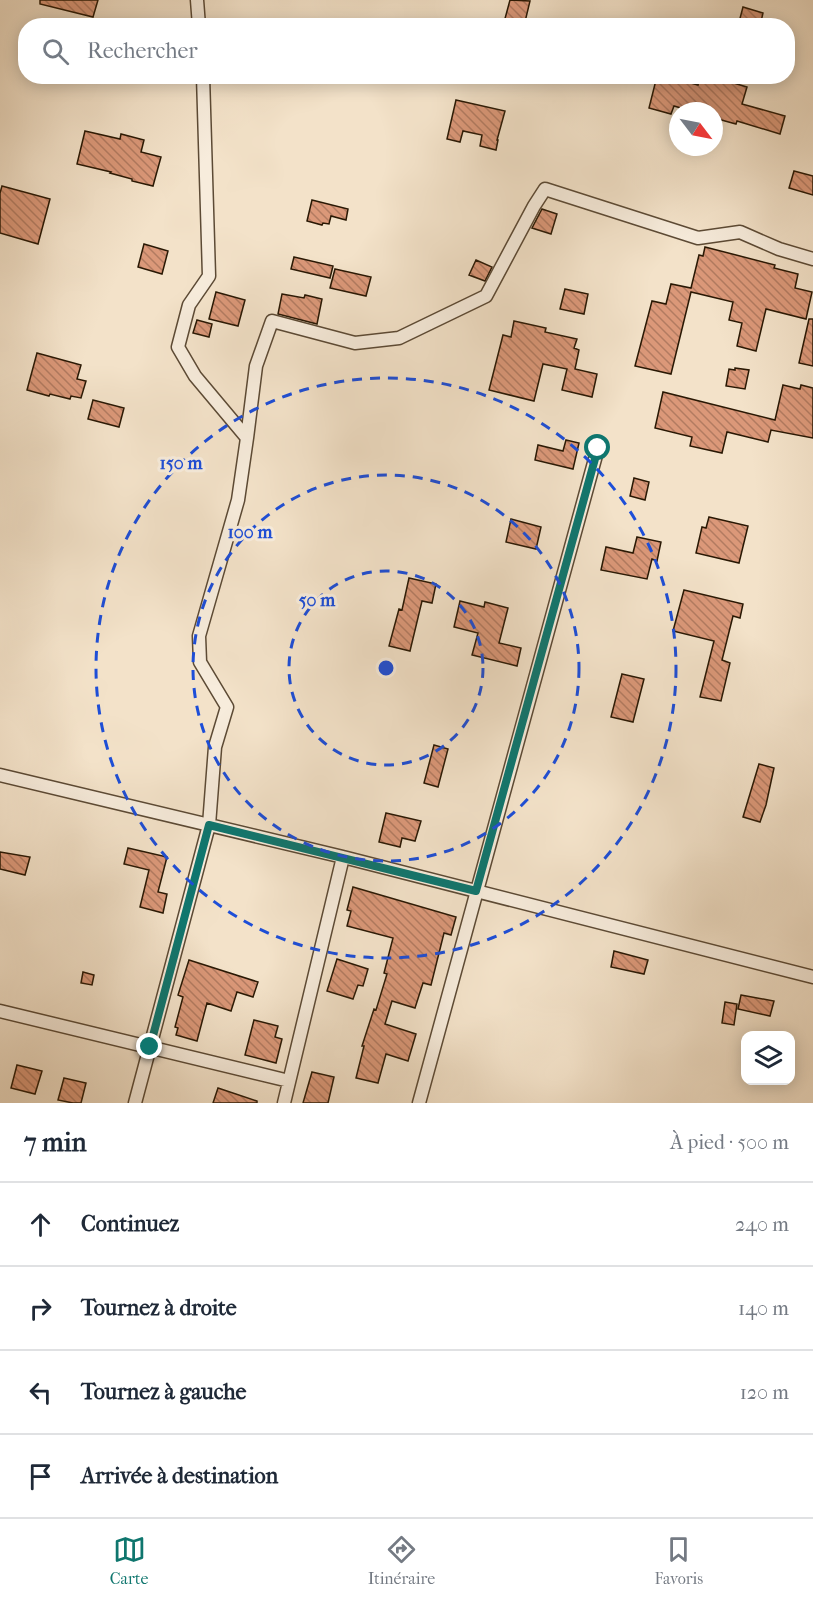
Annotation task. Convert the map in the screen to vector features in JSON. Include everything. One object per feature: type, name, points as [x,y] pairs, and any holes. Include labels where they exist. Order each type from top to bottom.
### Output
[{"type":"street","points":[[197,0],[198,18]]},
{"type":"street","points":[[202,84],[209,276],[189,305],[178,347],[195,376],[247,438]]},
{"type":"street","points":[[135,1103],[209,825],[215,747],[227,707],[200,662],[199,636],[238,500],[256,366],[272,321],[355,343],[399,338],[409,334],[486,296],[544,189],[698,238],[740,232],[779,249],[813,259]]},
{"type":"street","points":[[419,1103],[598,448]]},
{"type":"street","points":[[0,775],[343,857],[813,977]]},
{"type":"street","points":[[284,1103],[343,857]]},
{"type":"street","points":[[0,1011],[289,1081]]},
{"type":"building","points":[[40,0],[98,0],[93,17],[40,4]]},
{"type":"building","points":[[510,0],[530,1],[526,18],[505,18]]},
{"type":"building","points":[[743,7],[763,13],[762,18],[740,18]]},
{"type":"building","points":[[655,84],[737,84],[747,87],[742,104],[785,116],[780,134],[737,121],[736,124],[723,120],[723,102],[669,102],[669,113],[649,108]]},
{"type":"building","points":[[456,100],[505,111],[496,150],[480,146],[482,135],[463,131],[460,142],[447,139]]},
{"type":"building","points":[[85,131],[120,139],[121,134],[144,140],[141,152],[161,157],[153,186],[77,164]]},
{"type":"building","points":[[794,171],[813,176],[813,195],[789,188]]},
{"type":"building","points":[[2,186],[50,199],[38,244],[0,233]]},
{"type":"building","points":[[312,200],[348,209],[346,220],[331,216],[329,224],[323,223],[322,225],[307,221]]},
{"type":"building","points":[[542,209],[557,214],[551,234],[532,228]]},
{"type":"building","points":[[144,244],[168,251],[162,274],[138,267]]},
{"type":"building","points":[[705,247],[775,265],[774,268],[798,274],[795,288],[812,292],[806,319],[766,309],[756,351],[737,346],[742,323],[729,320],[733,302],[691,292],[671,374],[635,366],[652,301],[666,304],[671,284],[691,288],[699,255],[703,256]]},
{"type":"building","points":[[294,257],[333,266],[330,278],[291,269]]},
{"type":"building","points":[[476,260],[492,267],[485,281],[469,275]]},
{"type":"building","points":[[335,269],[371,277],[366,296],[330,288]]},
{"type":"building","points":[[565,289],[588,294],[584,314],[560,309]]},
{"type":"building","points":[[216,292],[245,300],[238,326],[209,319]]},
{"type":"building","points":[[282,294],[304,298],[305,295],[322,299],[317,324],[278,314]]},
{"type":"building","points":[[809,319],[813,319],[813,366],[799,363]]},
{"type":"building","points":[[197,320],[212,324],[209,337],[193,333]]},
{"type":"building","points":[[514,321],[546,328],[545,332],[577,339],[574,348],[579,350],[575,369],[597,374],[592,397],[562,390],[567,369],[543,364],[534,401],[489,390],[503,335],[511,337]]},
{"type":"building","points":[[37,353],[81,365],[77,379],[86,381],[81,398],[71,396],[70,399],[50,394],[49,396],[27,390]]},
{"type":"building","points":[[735,368],[749,370],[745,389],[726,386],[729,369],[735,370]]},
{"type":"building","points":[[783,385],[800,389],[801,385],[813,388],[813,438],[771,430],[768,442],[727,432],[722,453],[690,446],[692,437],[655,428],[663,392],[775,420]]},
{"type":"building","points":[[93,400],[124,408],[119,427],[88,419]]},
{"type":"building","points":[[566,440],[579,443],[573,469],[535,460],[538,445],[563,451]]},
{"type":"building","points":[[634,478],[649,482],[645,500],[630,496]]},
{"type":"building","points":[[709,517],[748,526],[739,563],[696,553],[702,527],[706,528]]},
{"type":"building","points":[[511,519],[541,527],[536,549],[506,542]]},
{"type":"building","points":[[637,537],[661,542],[657,561],[652,559],[647,579],[601,570],[606,547],[633,553]]},
{"type":"building","points":[[409,578],[436,584],[432,603],[422,601],[410,651],[389,646],[399,609],[402,610]]},
{"type":"building","points":[[684,590],[743,604],[740,618],[733,616],[722,660],[730,663],[721,701],[700,697],[714,641],[673,631]]},
{"type":"building","points":[[460,601],[484,607],[485,602],[508,608],[499,643],[521,648],[517,666],[472,655],[478,633],[454,627]]},
{"type":"building","points":[[622,674],[644,679],[633,722],[611,717]]},
{"type":"building","points":[[434,745],[448,749],[438,787],[424,783]]},
{"type":"building","points":[[759,764],[774,768],[760,822],[743,817]]},
{"type":"building","points":[[386,813],[421,821],[415,841],[402,838],[400,847],[379,842]]},
{"type":"building","points":[[128,848],[167,857],[158,892],[167,894],[163,913],[140,907],[149,870],[124,864]]},
{"type":"building","points":[[0,852],[30,857],[25,875],[0,869]]},
{"type":"building","points":[[353,887],[456,917],[451,935],[444,933],[431,985],[423,983],[415,1008],[392,1001],[385,1024],[416,1034],[408,1061],[386,1054],[378,1083],[356,1078],[364,1046],[362,1046],[387,974],[384,973],[393,938],[347,926],[351,911],[347,910]]},
{"type":"building","points":[[614,951],[648,960],[644,974],[611,967]]},
{"type":"building","points":[[337,959],[368,969],[363,986],[358,985],[353,999],[327,991]]},
{"type":"building","points":[[189,960],[258,982],[253,997],[237,992],[231,1011],[207,1003],[197,1041],[176,1035],[178,1028],[175,1027],[183,997],[178,995]]},
{"type":"building","points":[[83,972],[94,975],[92,985],[81,983]]},
{"type":"building","points":[[741,995],[774,1001],[770,1016],[738,1009]]},
{"type":"building","points":[[725,1002],[737,1004],[734,1025],[722,1023]]},
{"type":"building","points":[[254,1020],[278,1026],[275,1037],[282,1039],[276,1063],[245,1055]]},
{"type":"building","points":[[17,1065],[42,1071],[35,1094],[11,1088]]},
{"type":"building","points":[[312,1072],[334,1077],[328,1103],[303,1103]]},
{"type":"building","points":[[64,1078],[86,1083],[81,1103],[58,1100]]},
{"type":"building","points":[[218,1088],[257,1101],[257,1103],[213,1103]]},
{"type":"route","points":[[150,1047],[209,825],[476,891],[598,448]]}]
